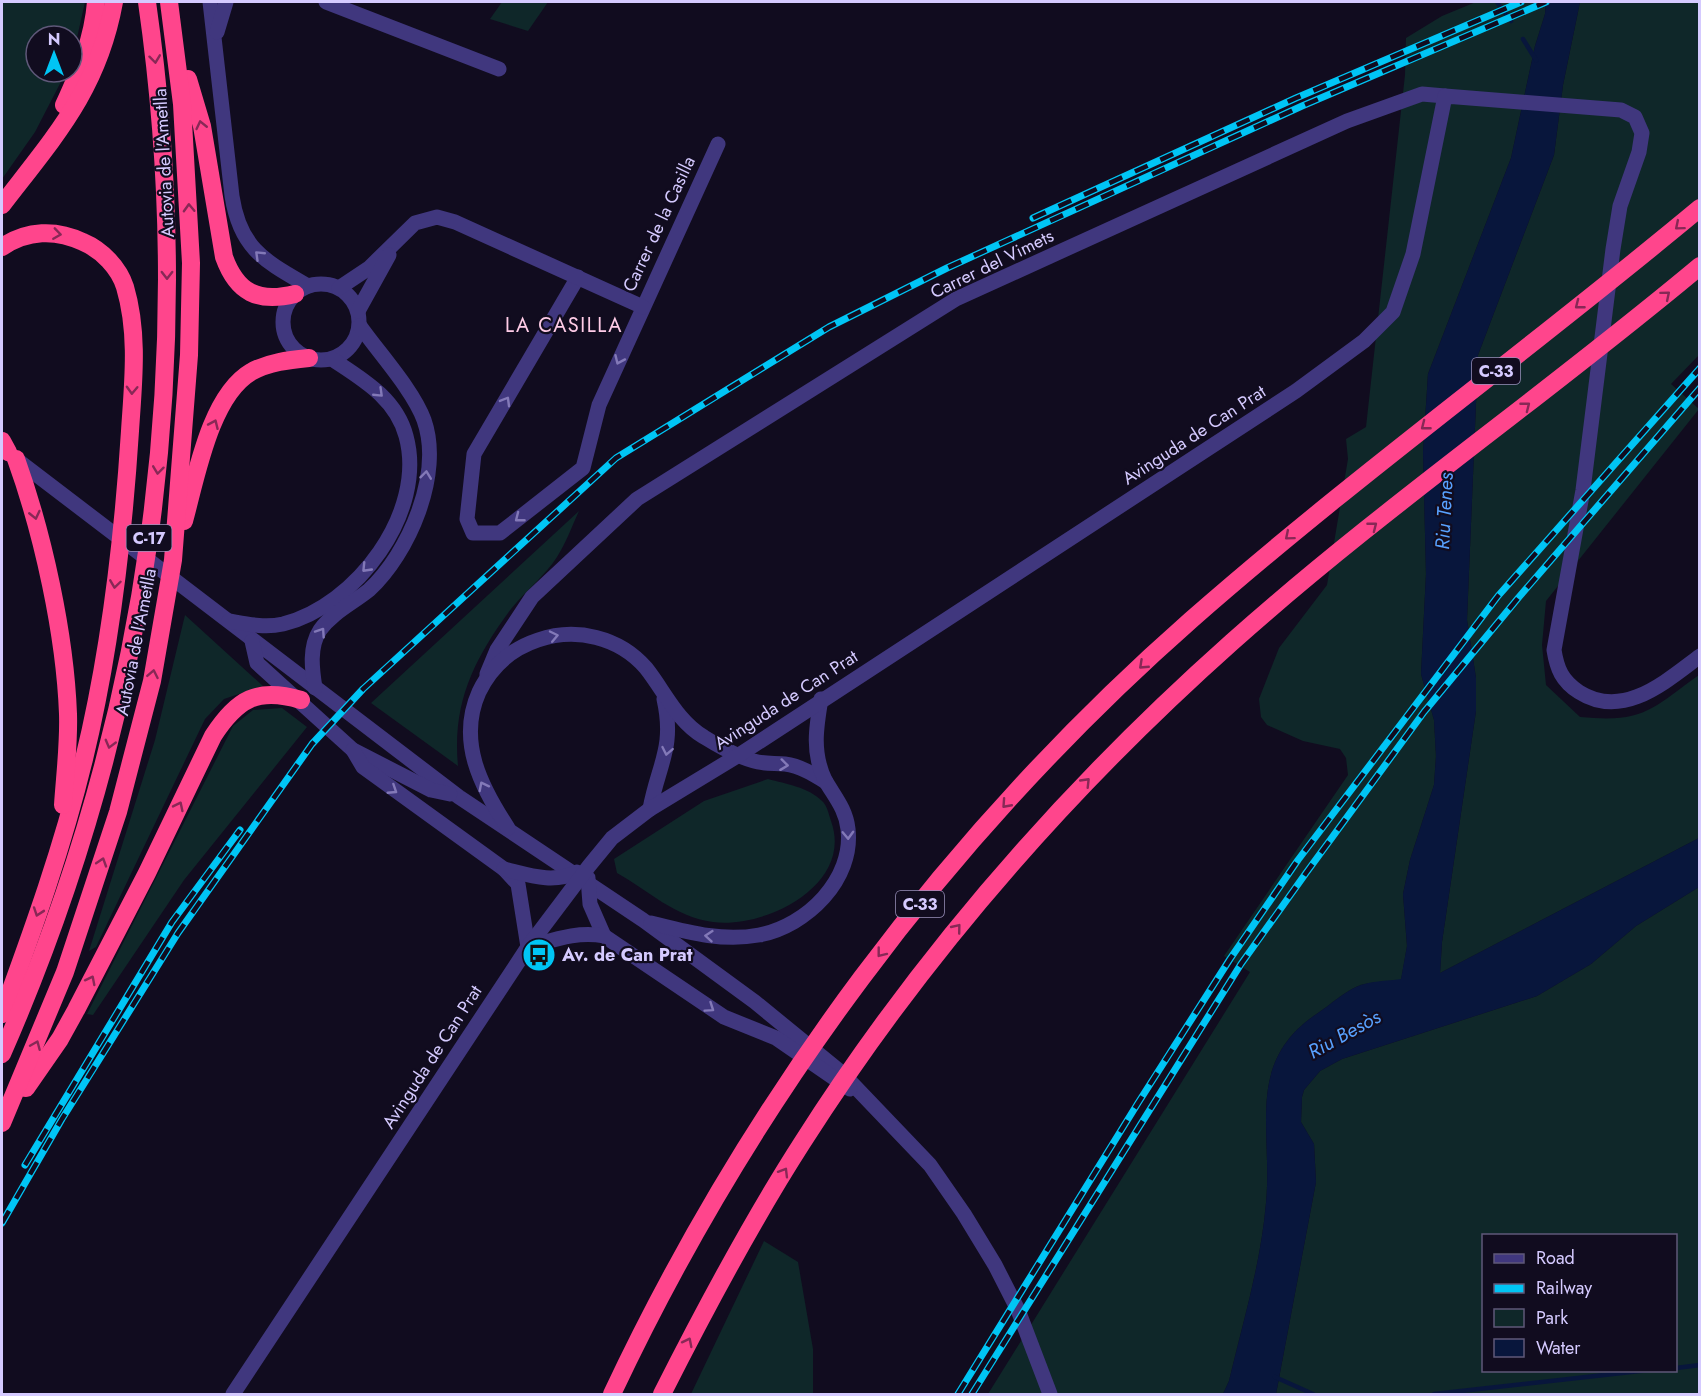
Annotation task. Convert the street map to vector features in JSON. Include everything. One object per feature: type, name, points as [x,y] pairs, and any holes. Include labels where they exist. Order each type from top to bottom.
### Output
[{"type":"highway","points":[[23,176],[57,119],[85,59],[94,24],[96,2]]},
{"type":"highway","points":[[2,205],[62,128],[94,74],[114,2]]},
{"type":"highway","name":"Autovia de l'Ametlla","points":[[2,1054],[39,964],[76,863],[114,730],[143,585],[159,462],[167,292],[160,117],[147,2]]},
{"type":"highway","name":"Autovia de l'Ametlla","points":[[3,1121],[64,972],[121,802],[152,681],[173,560],[190,322],[189,206],[177,52],[169,2]]},
{"type":"highway","points":[[177,52],[202,126],[224,257],[228,268],[242,287],[253,294],[277,298],[302,290]]},
{"type":"highway","name":"C-33","points":[[612,1395],[676,1266],[725,1180],[786,1085],[843,1002],[911,914],[1043,764],[1109,697],[1189,622],[1334,498],[1700,208]]},
{"type":"highway","points":[[2,247],[23,236],[58,233],[90,244],[103,253],[116,268],[124,285],[134,339],[124,520],[84,758],[57,857],[2,1014]]},
{"type":"highway","name":"C-33","points":[[662,1395],[717,1286],[801,1144],[863,1052],[933,957],[1052,817],[1141,726],[1233,641],[1327,562],[1632,323],[1700,266]]},
{"type":"highway","points":[[173,560],[209,433],[236,385],[250,373],[271,364],[309,358]]},
{"type":"highway","points":[[7,450],[34,508],[62,651],[68,715],[57,857]]},
{"type":"highway","points":[[3,1121],[60,1039],[147,873],[213,736],[226,716],[250,698],[265,694],[301,700]]},
{"type":"street","points":[[210,2],[232,196],[238,226],[258,256],[302,290]]},
{"type":"street","points":[[215,38],[225,2]]},
{"type":"street","points":[[326,2],[499,69]]},
{"type":"street","name":"Carrer del Vimets","points":[[514,836],[491,802],[478,776],[472,756],[471,718],[487,674],[497,650],[532,597],[637,499],[956,299],[1347,121],[1422,94],[1445,96]]},
{"type":"street","points":[[1445,96],[1621,110],[1635,117],[1642,133],[1639,152],[1620,206],[1583,490],[1554,650],[1557,669],[1568,683],[1593,699],[1624,701],[1656,689],[1700,656]]},
{"type":"street","name":"Avinguda de Can Prat","points":[[233,1395],[528,947],[612,838],[650,809],[739,755],[821,699],[1296,391],[1365,341],[1393,312],[1413,254],[1445,96]]},
{"type":"street","name":"Carrer de la Casilla","points":[[579,277],[474,454],[467,519],[473,533],[500,533],[583,468],[599,405],[718,144]]},
{"type":"street","points":[[339,288],[369,268],[415,224],[437,217],[455,222],[643,307]]},
{"type":"street","points":[[332,359],[354,343],[359,319],[398,240]]},
{"type":"street","points":[[229,621],[253,626],[281,624],[302,618],[318,609],[341,593],[378,555],[397,523],[410,474],[406,434],[384,397],[332,359],[309,358],[294,349],[285,334],[285,308],[302,290],[324,284],[339,288],[351,297],[359,319],[414,399],[424,422],[429,457],[425,490],[407,539],[392,565],[369,589],[332,617],[320,630],[312,654],[315,688]]},
{"type":"street","points":[[7,450],[252,641],[459,797],[514,836],[643,920],[756,1002],[871,1100],[930,1165],[995,1265],[1018,1310],[1050,1395]]},
{"type":"street","points":[[487,674],[510,654],[530,642],[571,633],[604,640],[633,656],[645,667],[663,694],[693,730],[739,755],[757,762],[797,767],[826,782]]},
{"type":"street","points":[[252,641],[257,663],[301,700],[350,747],[363,767],[504,869],[518,884],[528,947],[571,935],[588,933],[604,936],[736,1023],[776,1038],[836,1083],[871,1100]]},
{"type":"street","points":[[650,809],[668,746],[668,716],[663,694]]},
{"type":"street","points":[[643,920],[695,934],[738,937],[760,935],[780,928],[800,916],[831,891],[846,862],[848,828],[836,795],[826,782],[816,753],[816,728],[821,699]]},
{"type":"street","points":[[350,747],[431,790],[459,797]]},
{"type":"street","points":[[504,869],[546,879],[567,877],[589,866],[590,904],[604,936]]},
{"type":"green space","points":[[2,2],[85,2],[80,24],[24,24],[24,84],[60,84],[35,132],[2,179]]},
{"type":"green space","points":[[502,2],[548,2],[528,31],[490,19]]},
{"type":"green space","points":[[1476,2],[1546,2],[1511,158],[1428,374],[1423,452],[1426,574],[1421,674],[1434,720],[1436,756],[1434,785],[1410,860],[1403,894],[1407,946],[1401,980],[1361,985],[1341,996],[1295,1032],[1280,1053],[1271,1075],[1267,1098],[1267,1175],[1264,1225],[1251,1292],[1229,1381],[1223,1394],[988,1394],[1250,972],[1224,956],[1348,775],[1346,758],[1340,749],[1303,741],[1267,725],[1261,717],[1259,699],[1279,648],[1327,585],[1348,459],[1346,439],[1366,427],[1405,75],[1406,38],[1442,16]]},
{"type":"green space","points":[[1580,2],[1699,2],[1699,355],[1671,384],[1699,409],[1546,601],[1542,645],[1546,685],[1580,717],[1619,718],[1633,716],[1657,705],[1699,675],[1699,838],[1440,973],[1442,942],[1476,711],[1476,678],[1467,620],[1478,355],[1554,155],[1563,85]]},
{"type":"green space","points":[[579,511],[557,557],[511,609],[476,664],[462,702],[457,743],[458,766],[371,703]]},
{"type":"green space","points":[[185,615],[263,686],[224,699],[205,719],[96,947],[89,951],[155,740]]},
{"type":"green space","points":[[282,708],[307,727],[184,880],[93,1015],[87,1014],[233,726],[253,710]]},
{"type":"green space","points":[[768,779],[796,787],[816,796],[828,810],[831,821],[835,844],[830,864],[818,882],[800,898],[780,910],[757,918],[734,922],[713,922],[686,915],[674,909],[617,873],[614,859],[704,801]]},
{"type":"green space","points":[[1699,887],[1699,1394],[1276,1394],[1316,1182],[1314,1144],[1301,1122],[1304,1090],[1320,1071],[1342,1059],[1537,996],[1591,964],[1636,926]]},
{"type":"green space","points":[[764,1241],[798,1262],[813,1349],[813,1394],[691,1394]]},
{"type":"water","points":[[1546,2],[1580,2],[1563,85],[1554,155],[1478,355],[1467,620],[1476,678],[1476,711],[1442,942],[1440,973],[1699,838],[1699,887],[1636,926],[1591,964],[1537,996],[1342,1059],[1320,1071],[1304,1090],[1302,1097],[1301,1122],[1314,1144],[1316,1182],[1276,1394],[1223,1394],[1229,1381],[1251,1292],[1264,1225],[1267,1175],[1267,1098],[1271,1075],[1280,1053],[1295,1032],[1341,996],[1361,985],[1401,979],[1407,946],[1403,894],[1410,860],[1434,785],[1436,756],[1434,720],[1421,674],[1426,574],[1423,452],[1428,374],[1511,158]]},
{"type":"waterway","points":[[1497,2],[1511,21]]},
{"type":"waterway","points":[[1523,39],[1536,60]]},
{"type":"waterway","points":[[1677,1368],[1700,1365]]},
{"type":"waterway","points":[[1434,1394],[1631,1372]]},
{"type":"waterway","points":[[1275,1377],[1313,1394]]},
{"type":"railway","points":[[1033,218],[1296,98],[1521,2]]},
{"type":"railway","points":[[2,1223],[62,1119],[178,933],[312,744],[363,689],[616,458],[829,327],[947,268],[1302,106],[1546,2]]},
{"type":"railway","points":[[958,1394],[1138,1103],[1230,959],[1298,860],[1498,596],[1700,368]]},
{"type":"railway","points":[[972,1394],[1241,964],[1306,873],[1424,712],[1519,597],[1700,388]]},
{"type":"railway","points":[[25,1165],[172,922],[240,830]]},
{"type":"place","name":"Av. de Can Prat","points":[[539,955]]},
{"type":"district","name":"LA CASILLA","points":[[564,325]]},
{"type":"water label","name":"Riu Tenes","points":[[1444,511]]},
{"type":"water label","name":"Riu Besòs","points":[[1344,1034]]}]
